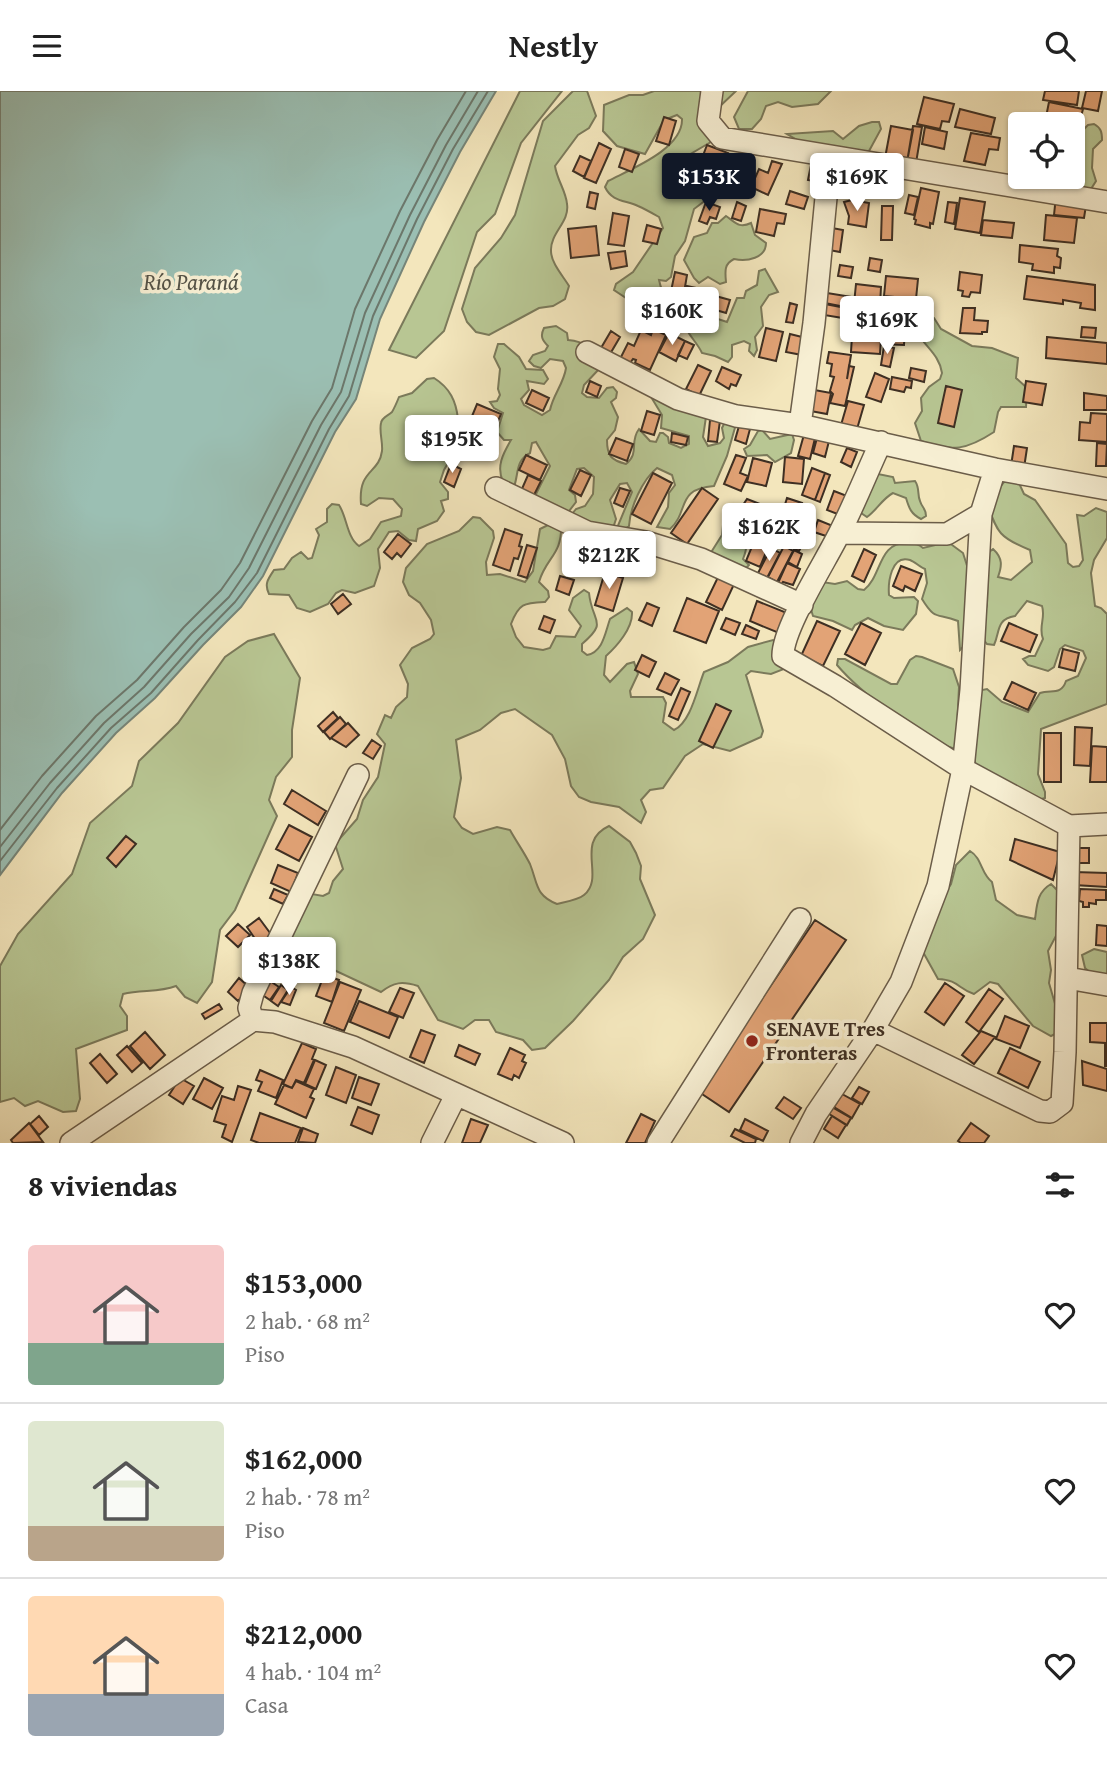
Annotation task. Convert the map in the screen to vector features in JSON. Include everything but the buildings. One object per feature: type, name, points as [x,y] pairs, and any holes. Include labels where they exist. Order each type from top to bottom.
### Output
[{"type":"street","points":[[712,91],[708,121],[722,138],[1107,202]]},
{"type":"street","points":[[800,425],[815,311],[830,156]]},
{"type":"street","points":[[587,352],[678,399],[736,416],[800,425],[995,469],[1107,489]]},
{"type":"street","points":[[881,442],[840,533],[802,605],[783,656],[835,686],[963,769],[1069,826],[1107,824]]},
{"type":"street","points":[[801,1143],[816,1114],[873,1030],[911,962],[938,885],[963,769],[971,690],[981,514],[995,469]]},
{"type":"street","points":[[496,488],[587,531],[646,542],[701,559],[802,605]]},
{"type":"street","points":[[947,534],[981,514]]},
{"type":"street","points":[[840,533],[947,534],[964,539],[979,559]]},
{"type":"street","points":[[253,1020],[249,1008],[253,993],[358,775]]},
{"type":"street","points":[[873,1030],[1040,1111],[1050,1112],[1062,1103],[1069,826]]},
{"type":"street","points":[[658,1143],[800,919]]},
{"type":"street","points":[[1067,978],[1107,985]]},
{"type":"street","points":[[71,1143],[253,1020],[275,1022],[353,1047],[563,1143]]},
{"type":"street","points":[[432,1143],[456,1095]]},
{"type":"green space","points":[[520,91],[562,91],[521,143],[495,214],[477,232],[444,331],[416,358],[389,350]]},
{"type":"green space","points":[[573,91],[587,91],[596,116],[589,128],[578,135],[555,166],[567,210],[551,251],[555,265],[569,286],[565,299],[553,306],[539,308],[489,335],[476,332],[467,322],[462,309],[475,268],[501,238],[515,215],[543,121]]},
{"type":"green space","points":[[654,91],[736,91],[716,110],[716,139],[682,159],[685,172],[690,175],[717,176],[720,182],[715,193],[694,209],[685,241],[675,256],[671,277],[666,281],[659,280],[663,293],[676,304],[694,311],[692,317],[653,329],[634,323],[632,302],[614,290],[616,284],[633,272],[663,228],[659,217],[615,198],[605,187],[608,181],[665,149],[680,130],[682,119],[677,115],[664,120],[645,154],[617,146],[603,131],[604,105],[629,95],[643,95]]},
{"type":"green space","points":[[748,91],[831,91],[818,104],[792,107],[778,102],[766,106],[761,119],[752,129],[739,129],[734,117]]},
{"type":"green space","points":[[879,122],[881,129],[869,151],[863,155],[799,141],[787,134],[833,131],[843,139],[859,126]]},
{"type":"green space","points":[[1094,124],[1100,129],[1102,137],[1093,149],[1092,168],[1096,181],[1089,192],[1076,195],[1072,189],[1085,189],[1085,128]]},
{"type":"green space","points":[[726,216],[740,225],[751,223],[755,235],[766,243],[765,248],[755,258],[734,259],[728,263],[726,282],[720,284],[708,277],[699,283],[684,260],[694,237],[707,233],[712,223],[718,223]]},
{"type":"green space","points":[[765,269],[778,292],[769,295],[761,307],[763,326],[755,337],[757,350],[754,356],[749,351],[750,344],[744,341],[732,345],[732,357],[728,362],[702,353],[685,325],[698,323],[709,316],[727,322],[737,298],[744,298],[746,291],[757,285],[759,271]]},
{"type":"green space","points":[[920,316],[934,318],[941,329],[972,346],[992,348],[1018,358],[1016,378],[1027,388],[1026,407],[1001,407],[994,432],[968,445],[951,448],[921,441],[915,423],[922,411],[921,398],[929,387],[940,379],[942,373],[937,358],[916,328],[915,321]]},
{"type":"green space","points":[[556,326],[567,333],[568,340],[585,345],[600,368],[584,385],[582,393],[587,397],[599,398],[607,388],[613,387],[617,392],[616,398],[611,402],[618,417],[615,430],[607,440],[609,454],[617,461],[626,464],[633,456],[639,429],[650,441],[656,442],[660,433],[663,433],[668,437],[669,443],[681,448],[689,444],[689,436],[661,428],[662,415],[648,392],[706,417],[703,437],[708,446],[720,443],[724,438],[722,428],[725,422],[736,424],[727,456],[714,486],[693,491],[670,529],[657,527],[668,507],[669,493],[675,485],[672,475],[657,468],[638,495],[629,526],[621,532],[617,528],[632,492],[627,483],[620,484],[610,500],[616,519],[613,528],[606,529],[572,514],[576,509],[585,506],[593,494],[594,477],[584,468],[577,469],[569,490],[575,495],[576,502],[566,515],[538,504],[536,494],[550,466],[536,442],[532,443],[530,453],[520,464],[514,487],[503,482],[500,465],[511,440],[504,440],[497,432],[503,413],[490,402],[497,401],[500,395],[500,369],[494,357],[498,344],[504,344],[519,357],[526,369],[543,370],[548,379],[544,384],[527,381],[529,390],[521,399],[524,405],[542,415],[550,410],[566,368],[563,361],[550,359],[541,368],[529,361],[533,355],[545,351],[548,346],[542,338],[544,328]]},
{"type":"green space","points":[[434,378],[448,391],[456,406],[458,419],[469,427],[472,433],[469,438],[456,442],[452,447],[454,453],[440,482],[448,492],[448,499],[441,501],[444,511],[437,521],[418,529],[416,541],[409,540],[398,531],[389,532],[378,549],[380,568],[374,586],[355,593],[342,590],[336,593],[328,604],[310,612],[297,608],[289,595],[269,594],[267,582],[274,570],[284,569],[292,558],[301,552],[308,559],[312,558],[319,535],[316,529],[327,522],[327,509],[332,504],[339,505],[352,538],[359,546],[370,539],[381,522],[401,516],[402,509],[393,499],[379,498],[367,506],[361,504],[363,484],[380,458],[383,419],[392,412],[399,397],[412,393],[427,379]]},
{"type":"green space","points":[[762,430],[770,439],[792,434],[794,440],[791,453],[775,462],[767,455],[747,456],[744,449],[750,445],[758,431]]},
{"type":"green space","points":[[873,473],[893,477],[895,483],[915,481],[926,516],[921,519],[918,517],[911,510],[906,498],[893,493],[867,517],[861,513],[860,507]]},
{"type":"green space","points":[[1018,481],[1024,494],[1035,500],[1066,544],[1068,563],[1073,567],[1079,566],[1083,560],[1077,515],[1084,516],[1096,508],[1107,512],[1107,538],[1094,560],[1091,573],[1095,606],[1107,614],[1107,704],[1041,729],[1038,774],[1045,798],[1038,800],[976,767],[972,747],[977,691],[987,689],[1002,702],[1028,712],[1040,693],[1061,689],[1066,681],[1078,676],[1086,658],[1083,651],[1065,645],[1060,649],[1054,667],[1048,671],[1028,665],[1023,659],[1035,656],[1043,639],[1043,615],[1042,606],[1027,601],[1015,616],[1002,623],[994,645],[987,644],[983,639],[988,553],[993,549],[1000,559],[998,577],[1011,580],[1032,562],[1030,550],[1006,538],[997,528],[987,503],[1004,482]]},
{"type":"green space","points":[[473,517],[480,518],[493,531],[494,538],[486,562],[487,575],[500,574],[525,582],[533,571],[540,529],[552,523],[561,523],[557,549],[539,582],[548,591],[549,597],[545,602],[527,604],[520,608],[511,624],[516,637],[524,647],[543,650],[550,648],[556,636],[575,637],[581,626],[569,610],[573,598],[584,590],[589,593],[597,621],[595,631],[582,644],[582,651],[587,655],[600,646],[610,619],[627,608],[632,612],[630,624],[606,656],[604,675],[610,682],[627,664],[634,662],[638,674],[630,691],[631,697],[663,697],[666,703],[663,722],[674,730],[689,713],[704,672],[728,662],[748,647],[773,640],[778,644],[784,669],[771,674],[751,671],[746,675],[763,731],[761,737],[730,751],[703,744],[685,756],[663,788],[650,790],[641,800],[646,812],[641,823],[619,807],[579,797],[571,786],[565,759],[552,735],[515,709],[501,713],[480,730],[456,740],[461,778],[454,817],[462,828],[473,834],[497,827],[510,830],[530,864],[541,893],[557,904],[581,897],[590,888],[593,841],[609,826],[630,842],[636,853],[641,866],[640,879],[655,915],[643,939],[623,957],[609,980],[573,1021],[545,1048],[532,1050],[523,1040],[496,1032],[489,1020],[475,1020],[463,1029],[438,1020],[418,986],[398,983],[381,992],[317,962],[276,964],[312,894],[323,896],[329,893],[333,881],[343,869],[335,844],[357,819],[363,800],[378,777],[385,744],[377,734],[385,715],[391,718],[396,707],[407,697],[408,684],[400,665],[412,648],[434,634],[431,620],[420,603],[409,595],[403,582],[406,568],[427,544],[459,531]]},
{"type":"green space","points":[[730,523],[732,530],[746,541],[743,559],[749,565],[745,569],[710,554],[722,535],[723,525]]},
{"type":"green space","points":[[948,542],[963,553],[969,572],[965,645],[960,650],[958,621],[934,614],[927,606],[922,599],[927,583],[925,569],[910,560],[904,559],[895,565],[889,584],[889,595],[894,598],[914,597],[918,601],[916,614],[903,630],[884,626],[868,618],[855,625],[852,630],[813,616],[809,603],[822,582],[835,584],[847,581],[864,590],[870,584],[885,554],[898,544],[917,544],[923,548]]},
{"type":"green space","points":[[274,634],[300,678],[292,730],[292,757],[276,777],[269,800],[277,816],[235,910],[220,930],[212,982],[197,1003],[185,997],[176,986],[123,994],[120,1006],[127,1016],[127,1030],[76,1049],[80,1099],[76,1111],[63,1112],[38,1101],[25,1106],[14,1098],[0,1102],[0,966],[18,934],[72,874],[90,823],[132,786],[139,761],[178,723],[225,657],[248,641]]},
{"type":"green space","points":[[916,656],[953,669],[959,687],[956,749],[927,737],[892,714],[837,665],[838,659],[845,659],[891,684],[897,684],[910,660]]},
{"type":"green space","points":[[970,851],[992,882],[996,900],[1017,915],[1035,919],[1040,895],[1051,884],[1060,893],[1057,934],[1048,951],[1051,970],[1049,983],[1060,1021],[1057,1033],[1051,1036],[1033,1026],[998,984],[990,982],[974,994],[950,981],[938,979],[923,952],[925,925],[951,884],[956,865]]},
{"type":"green space","points":[[1094,949],[1107,952],[1107,976],[1096,978],[1085,968],[1082,955]]},
{"type":"water","name":"Río Paraná","points":[[0,91],[496,91],[460,152],[424,222],[380,319],[356,399],[335,432],[263,576],[241,607],[155,698],[116,733],[62,793],[0,875]]},
{"type":"place","name":"SENAVE Tres Fronteras","points":[[752,1041]]}]
